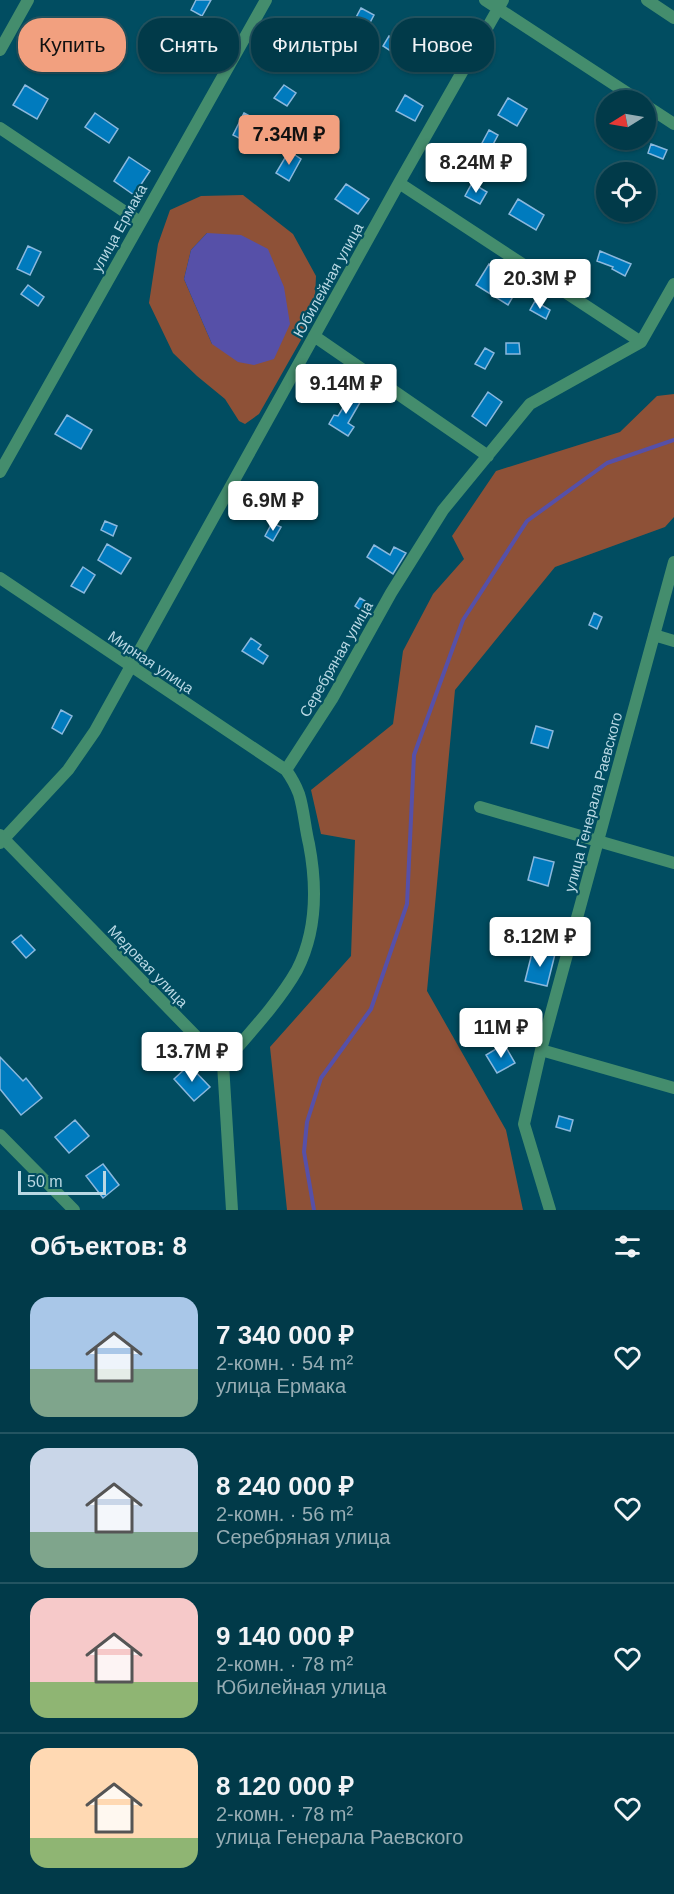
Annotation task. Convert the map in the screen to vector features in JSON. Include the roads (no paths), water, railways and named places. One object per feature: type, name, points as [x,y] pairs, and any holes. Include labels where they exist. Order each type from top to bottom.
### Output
[{"type":"street","points":[[0,50],[28,0]]},
{"type":"street","name":"улица Ермака","points":[[0,471],[266,0]]},
{"type":"street","points":[[485,0],[501,4],[624,90]]},
{"type":"street","points":[[647,0],[674,18]]},
{"type":"street","name":"Юбилейная улица","points":[[1,839],[78,757],[95,731],[501,4]]},
{"type":"street","points":[[656,112],[674,124]]},
{"type":"street","points":[[0,128],[140,222]]},
{"type":"street","points":[[399,183],[641,342],[674,284]]},
{"type":"street","points":[[314,336],[488,456]]},
{"type":"street","name":"Серебряная улица","points":[[286,770],[332,699],[392,593],[443,510],[530,404],[641,342]]},
{"type":"street","name":"улица Генерала Раевского","points":[[550,1210],[524,1124],[541,1050],[674,562]]},
{"type":"street","name":"Мирная улица","points":[[0,578],[286,770]]},
{"type":"street","points":[[654,635],[674,641]]},
{"type":"street","points":[[232,1210],[223,1064],[267,1011],[296,971],[305,950],[312,921],[314,883],[310,852],[298,793],[286,770]]},
{"type":"street","points":[[480,807],[674,863]]},
{"type":"street","name":"Медовая улица","points":[[1,839],[223,1064]]},
{"type":"street","points":[[541,1050],[674,1088]]},
{"type":"street","points":[[0,1135],[74,1210]]},
{"type":"waterway","points":[[314,1210],[304,1152],[307,1122],[321,1078],[371,1009],[407,904],[414,755],[463,620],[527,521],[607,463],[674,440]]}]
